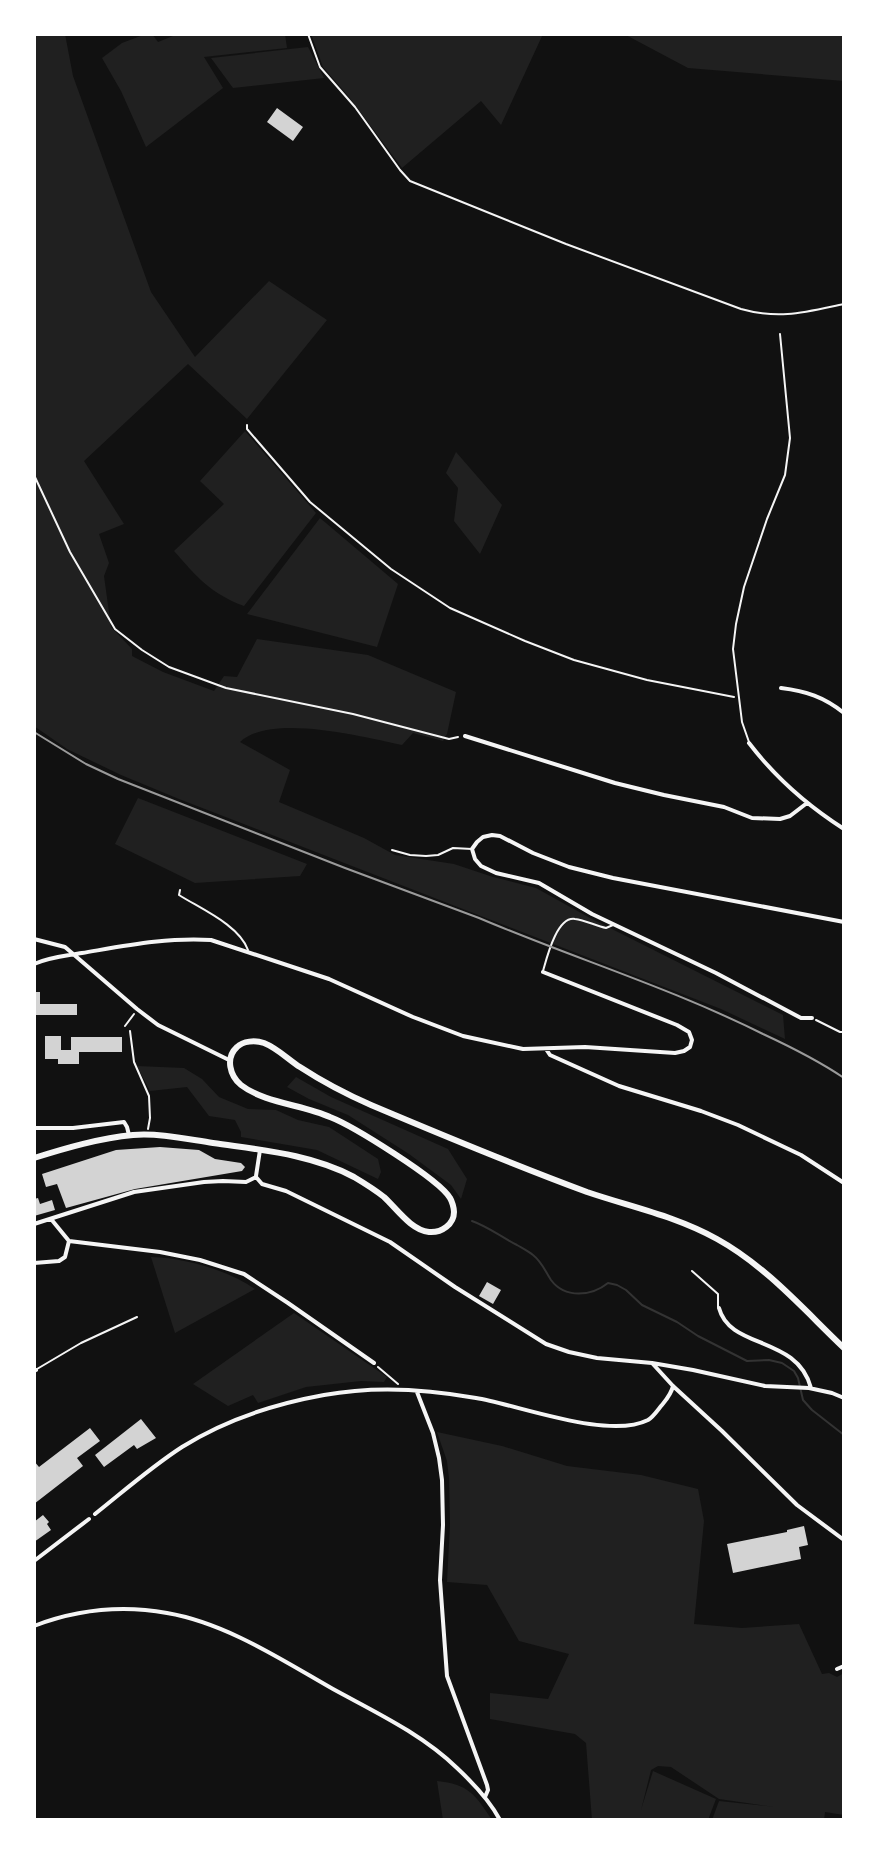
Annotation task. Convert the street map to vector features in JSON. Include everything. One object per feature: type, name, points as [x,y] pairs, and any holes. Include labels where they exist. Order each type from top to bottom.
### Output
[{"type":"main road","points":[[34,1158],[100,1140],[147,1134],[260,1150],[311,1160],[349,1174],[382,1196],[420,1229],[431,1233],[445,1228],[454,1215],[454,1209],[450,1197],[437,1184],[330,1116],[268,1097],[243,1087],[234,1078],[229,1060],[233,1051],[247,1042],[264,1043],[326,1084],[365,1102],[527,1169],[691,1226],[718,1240],[764,1272],[844,1348]]},
{"type":"street","points":[[781,688],[810,692],[844,713]]},
{"type":"street","points":[[465,736],[615,783],[724,807],[752,818],[780,819],[790,816],[807,803]]},
{"type":"street","points":[[749,743],[807,803],[844,829]]},
{"type":"street","points":[[812,1018],[801,1018],[615,925],[539,883],[496,873],[481,866],[472,849],[483,837],[500,836],[533,853],[584,871],[844,922]]},
{"type":"street","points":[[34,939],[65,947],[137,1009],[173,1033],[229,1060]]},
{"type":"street","points":[[34,964],[52,957],[124,946],[211,940],[329,979],[463,1036],[523,1049],[585,1047],[675,1053],[690,1047],[692,1040],[689,1032],[677,1025],[543,972]]},
{"type":"street","points":[[546,1049],[550,1055],[607,1081],[738,1125],[801,1155],[844,1183]]},
{"type":"street","points":[[34,1128],[92,1127],[124,1122],[129,1135]]},
{"type":"street","points":[[260,1150],[256,1177],[262,1184],[286,1191],[390,1242],[546,1344],[597,1358],[652,1363],[765,1386],[810,1388],[844,1398]]},
{"type":"street","points":[[34,1224],[134,1192],[204,1182],[246,1182],[256,1177]]},
{"type":"street","points":[[51,1219],[69,1241],[160,1252],[244,1274],[374,1363]]},
{"type":"street","points":[[34,1263],[59,1261],[65,1257],[69,1241]]},
{"type":"street","points":[[719,1308],[724,1322],[747,1337],[790,1356],[808,1377],[810,1388]]},
{"type":"street","points":[[652,1363],[797,1505],[844,1540]]},
{"type":"street","points":[[95,1514],[183,1446],[267,1407],[328,1394],[373,1390],[417,1392],[477,1398],[548,1417],[613,1426],[650,1419],[673,1386]]},
{"type":"street","points":[[417,1392],[433,1433],[442,1480],[440,1595],[447,1672],[487,1785],[485,1797]]},
{"type":"street","points":[[34,1561],[89,1519]]},
{"type":"street","points":[[34,1626],[60,1617],[116,1609],[170,1613],[217,1628],[393,1722],[430,1746],[457,1767],[485,1797],[500,1820]]},
{"type":"street","points":[[837,1669],[844,1666]]},
{"type":"lane","points":[[749,743],[742,722],[733,649],[744,587],[787,463],[790,438],[780,334]]},
{"type":"lane","points":[[392,850],[426,856],[438,855],[453,848],[472,849]]},
{"type":"lane","points":[[180,890],[179,895],[240,935],[249,951]]},
{"type":"lane","points":[[543,972],[555,935],[566,920],[573,918],[606,928],[615,925]]},
{"type":"lane","points":[[692,1271],[718,1294],[719,1308]]},
{"type":"lane","points":[[35,1371],[81,1343],[137,1317]]},
{"type":"path","points":[[308,34],[320,67],[355,107],[410,181],[566,244],[741,309],[763,315],[793,314],[844,304]]},
{"type":"path","points":[[247,425],[247,429],[310,502],[391,569],[450,608],[574,660],[647,680],[739,698]]},
{"type":"path","points":[[34,475],[70,552],[115,629],[169,667],[226,688],[353,714],[449,739],[465,736]]},
{"type":"path","points":[[125,1026],[137,1009]]},
{"type":"path","points":[[812,1018],[844,1032]]},
{"type":"path","points":[[130,1031],[134,1062],[149,1096],[147,1134]]},
{"type":"path","points":[[374,1363],[400,1385]]},
{"type":"shaded area","points":[[34,34],[65,34],[73,76],[151,292],[195,357],[269,281],[327,320],[247,419],[188,364],[84,461],[124,524],[99,534],[109,563],[104,576],[111,627],[132,649],[132,656],[163,672],[214,691],[224,676],[237,677],[257,639],[368,655],[456,692],[443,741],[413,733],[402,745],[342,733],[295,728],[254,733],[240,742],[290,770],[279,802],[364,838],[395,855],[454,864],[536,888],[783,1015],[785,1039],[721,1009],[121,775],[67,749],[34,726]]},
{"type":"shaded area","points":[[152,34],[158,42],[178,34],[285,34],[287,48],[204,57],[223,88],[146,147],[121,91],[102,58],[122,43]]},
{"type":"shaded area","points":[[311,34],[543,34],[501,125],[481,101],[402,168],[323,67]]},
{"type":"shaded area","points":[[624,34],[844,34],[844,81],[688,68]]},
{"type":"shaded area","points":[[308,47],[324,78],[233,88],[211,58]]},
{"type":"shaded area","points":[[245,431],[316,513],[244,606],[213,590],[174,551],[224,504],[200,481]]},
{"type":"shaded area","points":[[456,452],[502,505],[480,554],[454,521],[458,488],[446,473]]},
{"type":"shaded area","points":[[320,518],[398,584],[377,647],[247,614]]},
{"type":"shaded area","points":[[138,798],[307,864],[300,876],[195,883],[115,844]]},
{"type":"shaded area","points":[[137,1066],[184,1068],[202,1079],[219,1097],[248,1109],[276,1110],[298,1120],[329,1127],[378,1159],[381,1172],[378,1179],[317,1150],[241,1137],[235,1120],[209,1116],[187,1087],[150,1091]]},
{"type":"shaded area","points":[[296,1077],[331,1097],[448,1149],[467,1179],[461,1199],[451,1185],[409,1154],[348,1115],[287,1087]]},
{"type":"shaded area","points":[[151,1257],[206,1266],[255,1289],[175,1333]]},
{"type":"shaded area","points":[[294,1313],[387,1377],[384,1382],[361,1381],[306,1387],[258,1403],[253,1395],[228,1406],[193,1384]]},
{"type":"shaded area","points":[[437,1432],[502,1446],[567,1466],[641,1475],[698,1489],[704,1521],[694,1624],[742,1628],[799,1624],[822,1674],[837,1677],[844,1673],[844,1815],[825,1812],[824,1820],[712,1820],[719,1801],[775,1807],[719,1799],[671,1767],[658,1766],[651,1770],[641,1810],[653,1771],[716,1799],[708,1820],[592,1820],[586,1743],[575,1734],[490,1719],[490,1693],[548,1699],[569,1654],[519,1641],[487,1585],[447,1582],[449,1478]]},
{"type":"shaded area","points":[[437,1781],[470,1792],[492,1820],[443,1820]]},
{"type":"building","points":[[277,108],[303,127],[293,141],[267,122]]},
{"type":"building","points":[[34,992],[40,992],[40,1004],[77,1004],[77,1015],[34,1015]]},
{"type":"building","points":[[45,1036],[61,1036],[61,1050],[71,1050],[71,1037],[122,1037],[122,1052],[79,1052],[79,1064],[58,1064],[58,1059],[45,1059]]},
{"type":"building","points":[[160,1147],[199,1150],[215,1159],[241,1163],[245,1167],[242,1171],[135,1189],[66,1208],[57,1184],[46,1187],[42,1174],[116,1150]]},
{"type":"building","points":[[38,1198],[40,1204],[52,1200],[55,1210],[34,1216],[34,1199]]},
{"type":"building","points":[[487,1282],[501,1290],[493,1304],[479,1296]]},
{"type":"building","points":[[141,1419],[156,1438],[137,1449],[134,1445],[104,1467],[95,1455]]},
{"type":"building","points":[[90,1428],[100,1441],[77,1458],[83,1466],[34,1504],[34,1461],[39,1467]]},
{"type":"building","points":[[43,1515],[51,1530],[34,1542],[34,1522]]},
{"type":"building","points":[[804,1526],[808,1545],[799,1547],[801,1559],[733,1573],[727,1544]]},
{"type":"waterway","points":[[472,1221],[531,1254],[551,1280],[564,1290],[579,1294],[594,1291],[608,1283],[617,1285],[642,1305],[747,1361],[782,1363],[798,1378],[803,1400],[844,1435]]},
{"type":"railway","points":[[34,732],[86,764],[118,779],[693,1002],[794,1049],[844,1078]]}]
